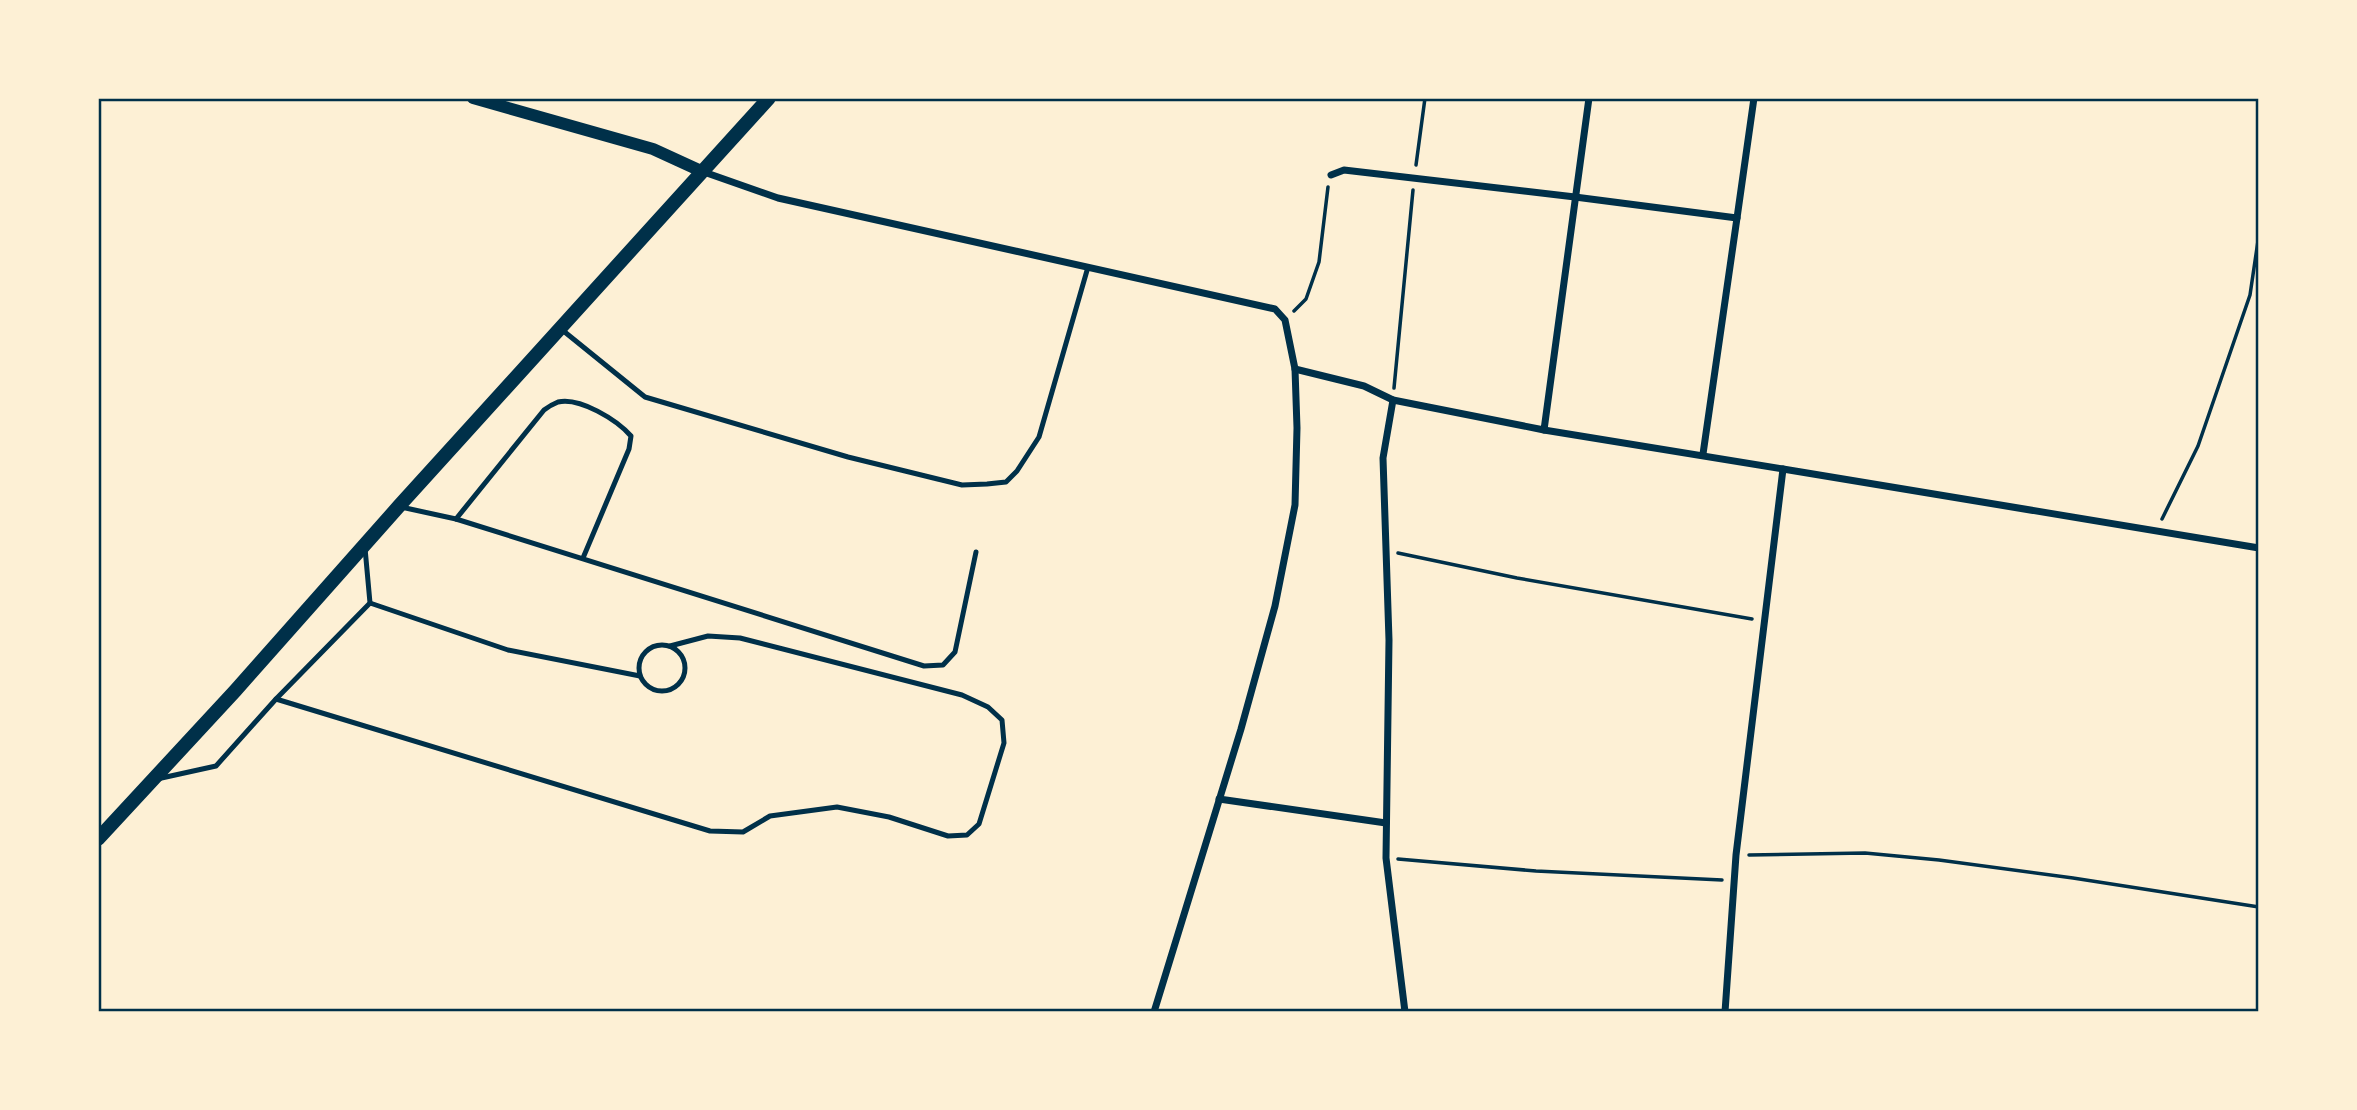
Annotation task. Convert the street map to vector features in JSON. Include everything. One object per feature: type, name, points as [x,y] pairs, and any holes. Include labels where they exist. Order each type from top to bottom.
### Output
[{"type":"main road","points":[[98,839],[235,691],[769,98]]},
{"type":"street","points":[[473,98],[653,149],[701,171],[778,198],[1275,309],[1285,320],[1294,369],[1297,428],[1295,505],[1275,606],[1241,729],[1154,1012]]},
{"type":"street","points":[[1544,430],[1589,98]]},
{"type":"street","points":[[1703,454],[1754,98]]},
{"type":"street","points":[[1332,175],[1344,170],[1737,218]]},
{"type":"street","points":[[1294,369],[1364,386],[1393,400],[1544,430],[1703,454],[2259,548]]},
{"type":"street","points":[[1393,400],[1383,458],[1389,640],[1386,858],[1405,1011]]},
{"type":"street","points":[[1725,1012],[1737,855],[1783,469]]},
{"type":"street","points":[[1219,799],[1386,823]]},
{"type":"lane","points":[[561,329],[645,397],[848,457],[962,485],[1006,482],[1017,471],[1039,438],[1088,267]]},
{"type":"lane","points":[[456,519],[544,411],[555,402],[570,401],[597,411],[622,426],[632,436],[583,558]]},
{"type":"lane","points":[[399,506],[456,519],[925,666],[943,665],[955,652],[976,552]]},
{"type":"lane","points":[[151,781],[216,766],[276,699],[370,603],[365,545]]},
{"type":"lane","points":[[370,603],[508,650],[640,676]]},
{"type":"lane","points":[[276,699],[709,831],[743,832],[770,816],[837,807],[889,817],[948,836],[967,835],[978,824],[1003,743],[1002,720],[988,707],[962,695],[740,638],[708,636],[648,649],[640,661],[640,676],[649,688],[657,691],[672,689],[678,685],[685,671],[685,663],[677,650],[670,646]]},
{"type":"path","points":[[1393,400],[1414,179],[1426,98]]},
{"type":"path","points":[[1285,320],[1306,299],[1319,262],[1328,185],[1332,175]]},
{"type":"path","points":[[2156,531],[2198,446],[2250,295],[2259,234]]},
{"type":"path","points":[[1386,551],[1517,578],[1766,621]]},
{"type":"path","points":[[1737,855],[1865,853],[1926,859],[2073,878],[2259,907]]},
{"type":"path","points":[[1386,858],[1536,871],[1735,880]]},
{"type":"path","points":[[1405,1011],[1473,1012]]}]
